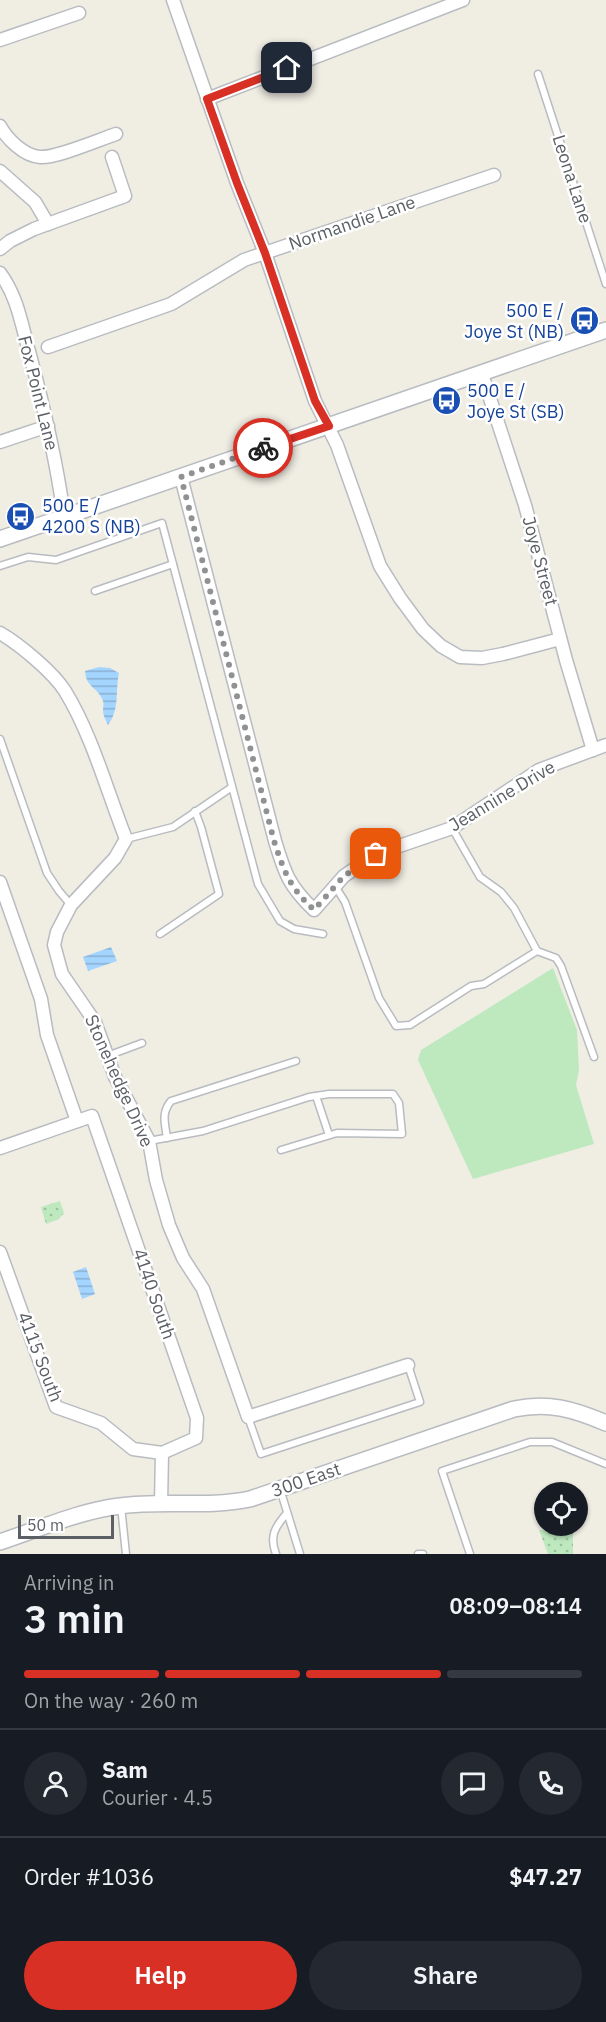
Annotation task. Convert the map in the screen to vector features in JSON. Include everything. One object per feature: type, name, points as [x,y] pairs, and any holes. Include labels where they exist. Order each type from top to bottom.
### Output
[{"type":"street","points":[[173,0],[237,183],[265,253],[315,401],[329,426],[380,566],[423,629],[441,646],[460,657],[482,658],[560,639]]},
{"type":"street","points":[[207,99],[463,0]]},
{"type":"street","points":[[0,40],[79,13]]},
{"type":"street","points":[[0,126],[12,141],[26,152],[39,157],[52,155],[116,134]]},
{"type":"street","points":[[0,249],[10,241],[34,229],[125,196],[112,157]]},
{"type":"street","points":[[0,171],[35,202],[48,224]]},
{"type":"street","name":"Normandie Lane","points":[[48,347],[171,304],[244,260],[494,175]]},
{"type":"street","name":"Fox Point Lane","points":[[0,273],[14,295],[48,426],[64,517]]},
{"type":"street","points":[[0,539],[606,330]]},
{"type":"street","name":"Joye Street","points":[[482,374],[525,505],[560,639],[593,750]]},
{"type":"street","points":[[0,442],[48,426]]},
{"type":"street","name":"Jeannine Drive","points":[[181,477],[274,841],[288,879],[297,893],[314,910],[334,885],[359,864],[376,854],[452,828],[539,770],[606,745]]},
{"type":"street","points":[[0,633],[29,654],[64,689],[85,732],[126,839]]},
{"type":"street","name":"Stonehedge Drive","points":[[126,839],[115,858],[71,905],[57,932],[54,945],[62,974],[95,1022],[115,1077],[149,1141],[156,1180],[169,1225],[183,1257],[203,1289],[248,1417]]},
{"type":"street","points":[[0,882],[3,899],[40,999],[47,1035],[77,1121],[0,1148]]},
{"type":"street","name":"4140 South","points":[[77,1121],[92,1116],[197,1418],[196,1438],[162,1453]]},
{"type":"street","name":"4115 South","points":[[0,1252],[56,1407],[101,1423],[133,1449],[162,1453]]},
{"type":"street","points":[[248,1417],[408,1365]]},
{"type":"street","name":"300 East","points":[[0,1542],[68,1518],[121,1506],[234,1502],[280,1489],[514,1409],[533,1405],[581,1412],[606,1423]]},
{"type":"street","points":[[161,1504],[162,1453]]},
{"type":"lane","name":"Leona Lane","points":[[538,74],[606,284]]},
{"type":"lane","points":[[0,566],[28,557],[56,560],[162,523],[258,884],[280,921],[294,928],[323,934]]},
{"type":"lane","points":[[95,591],[172,564]]},
{"type":"lane","points":[[0,739],[47,873],[71,905]]},
{"type":"lane","points":[[126,839],[172,827],[232,787]]},
{"type":"lane","points":[[160,934],[219,894],[195,812]]},
{"type":"lane","points":[[452,828],[480,878],[501,892],[513,908],[537,951],[556,958],[561,966],[594,1057]]},
{"type":"lane","points":[[334,885],[345,902],[379,998],[396,1026],[410,1025],[471,986],[484,984],[537,951]]},
{"type":"lane","points":[[107,1056],[142,1043]]},
{"type":"lane","points":[[167,1138],[164,1116],[165,1107],[171,1101],[296,1061]]},
{"type":"lane","points":[[149,1141],[203,1131],[329,1094],[393,1094],[399,1103],[402,1134],[337,1133],[281,1150]]},
{"type":"lane","points":[[316,1096],[329,1135]]},
{"type":"lane","points":[[248,1417],[261,1454],[420,1402],[408,1365]]},
{"type":"lane","points":[[470,1554],[442,1472],[530,1442],[552,1442],[606,1464]]},
{"type":"lane","points":[[280,1489],[300,1554]]},
{"type":"lane","points":[[121,1506],[126,1554]]},
{"type":"lane","points":[[276,1554],[273,1531],[287,1513]]},
{"type":"green space","points":[[553,968],[577,1030],[579,1070],[576,1085],[594,1144],[473,1179],[418,1060],[421,1050]]},
{"type":"green space","points":[[60,1201],[64,1213],[59,1219],[46,1224],[41,1207]]},
{"type":"green space","points":[[541,1536],[573,1536],[573,1554],[548,1554]]},
{"type":"water","points":[[99,667],[110,668],[119,673],[116,707],[108,725],[103,701],[88,681],[85,671]]},
{"type":"water","points":[[111,947],[117,961],[88,971],[83,957]]},
{"type":"water","points":[[86,1267],[95,1294],[82,1299],[73,1272]]},
{"type":"way so far","points":[[263,448],[181,477],[274,841],[288,879],[297,893],[314,910],[334,885],[359,864],[376,854]]},
{"type":"place","name":"500 E / Joye St (NB)","points":[[585,321]]},
{"type":"place","name":"500 E / Joye St (SB)","points":[[446,401]]},
{"type":"place","name":"500 E / 4200 S (NB)","points":[[21,516]]},
{"type":"route","points":[[263,448],[329,426],[315,401],[265,253],[207,99],[287,68]]}]
